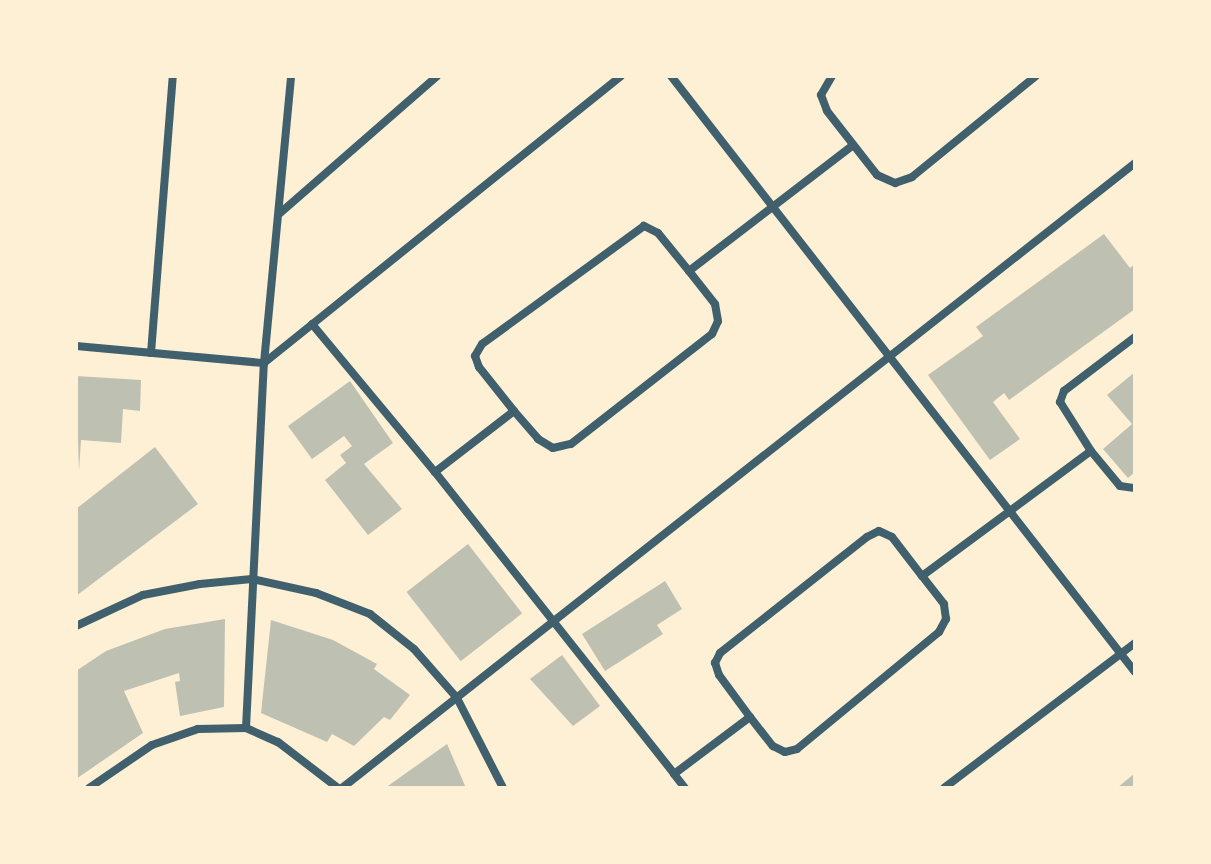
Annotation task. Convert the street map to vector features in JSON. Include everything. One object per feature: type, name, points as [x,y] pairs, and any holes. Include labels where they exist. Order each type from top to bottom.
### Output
[{"type":"street","points":[[151,353],[173,76]]},
{"type":"street","points":[[246,728],[264,363],[291,76]]},
{"type":"street","points":[[279,214],[437,76]]},
{"type":"street","points":[[76,346],[264,363],[621,76]]},
{"type":"street","points":[[671,76],[1135,672]]},
{"type":"street","points":[[832,76],[821,95],[852,146],[877,175],[895,183],[912,177],[1036,76]]},
{"type":"street","points":[[689,271],[852,146]]},
{"type":"street","points":[[89,788],[152,745],[198,729],[246,728],[278,742],[340,788],[892,359],[1135,163]]},
{"type":"street","points":[[644,226],[658,233],[689,271],[715,304],[718,321],[712,334],[571,444],[553,448],[546,444],[514,411],[479,367],[475,356],[482,344],[644,226]]},
{"type":"street","points":[[312,324],[435,472],[685,788]]},
{"type":"street","points":[[1135,337],[1064,391],[1060,402],[1091,451],[1120,486],[1135,488]]},
{"type":"street","points":[[435,472],[514,411]]},
{"type":"street","points":[[922,576],[1091,451]]},
{"type":"street","points":[[879,531],[892,537],[922,576],[944,604],[946,619],[939,632],[821,729],[785,752],[750,717],[719,675],[715,663],[720,653],[879,531]]},
{"type":"street","points":[[76,626],[143,595],[252,579],[316,593],[370,614],[414,649],[457,698],[503,788]]},
{"type":"street","points":[[944,788],[1135,643]]},
{"type":"street","points":[[674,774],[750,717]]},
{"type":"building","points":[[1104,234],[1130,268],[1135,264],[1135,309],[1009,400],[1004,393],[993,402],[1020,439],[990,460],[928,375],[983,336],[976,327]]},
{"type":"building","points":[[1135,372],[1135,472],[1128,478],[1103,449],[1132,424],[1107,395]]},
{"type":"building","points":[[76,376],[141,380],[140,411],[123,409],[121,443],[81,440],[79,471]]},
{"type":"building","points":[[350,381],[393,443],[364,464],[402,509],[368,535],[325,480],[346,463],[340,455],[352,446],[344,436],[312,459],[288,426]]},
{"type":"building","points":[[155,447],[198,504],[76,596],[76,509]]},
{"type":"building","points":[[468,544],[522,613],[461,661],[407,592]]},
{"type":"building","points":[[665,581],[682,609],[657,625],[663,634],[605,671],[582,634]]},
{"type":"building","points":[[225,619],[224,707],[180,716],[175,682],[180,681],[179,673],[124,691],[143,733],[76,779],[76,671],[106,651],[165,629]]},
{"type":"building","points":[[271,620],[333,640],[377,664],[374,669],[410,695],[390,720],[384,717],[354,746],[332,734],[327,742],[261,713]]},
{"type":"building","points":[[562,655],[600,706],[573,726],[530,679]]},
{"type":"building","points":[[447,744],[466,788],[385,788]]},
{"type":"building","points":[[1135,773],[1135,788],[1117,788]]}]
